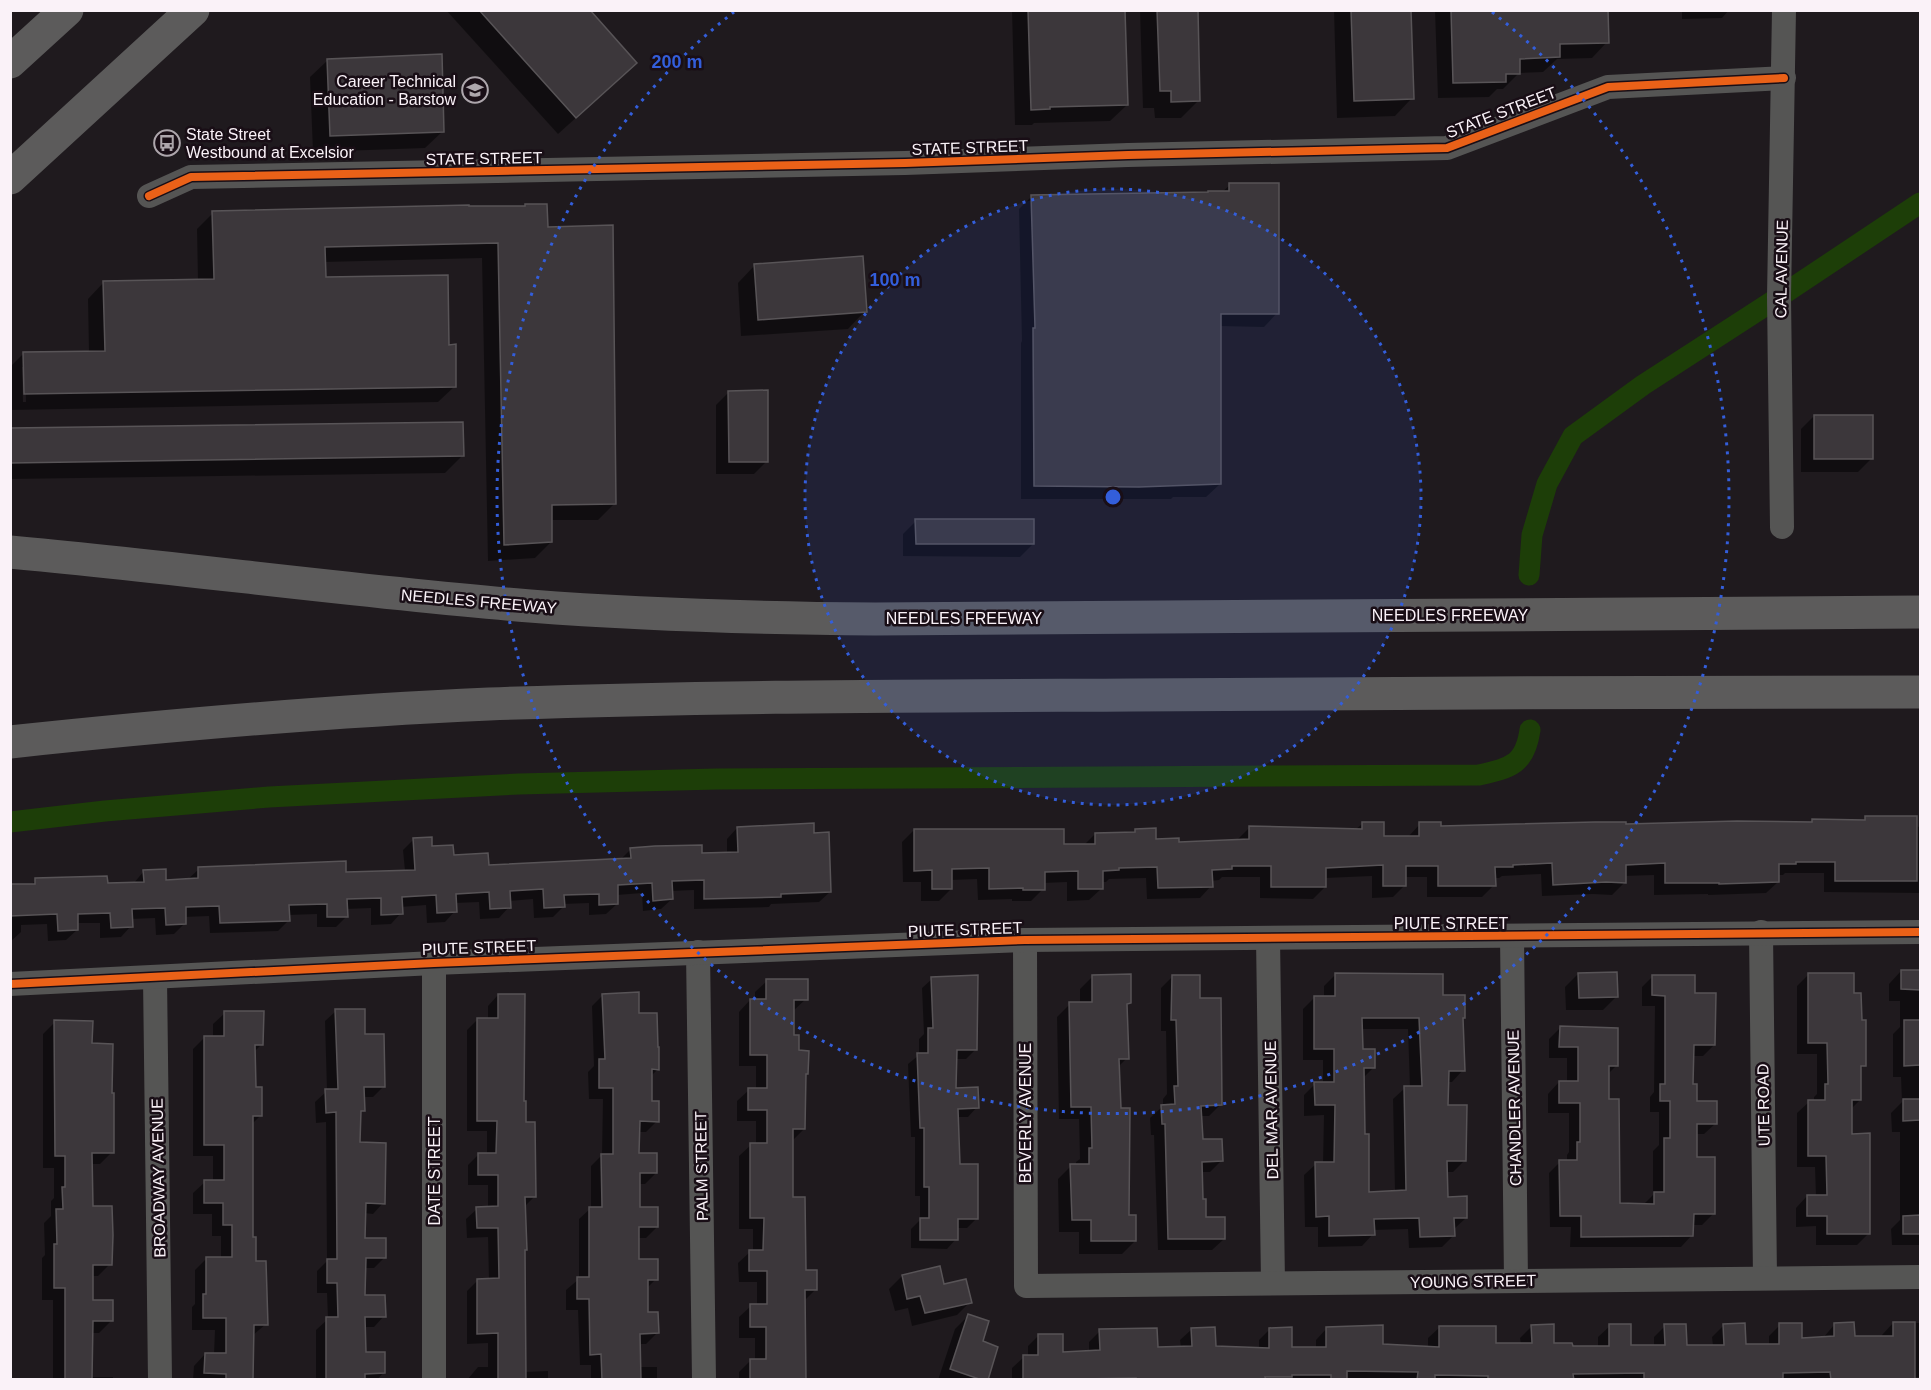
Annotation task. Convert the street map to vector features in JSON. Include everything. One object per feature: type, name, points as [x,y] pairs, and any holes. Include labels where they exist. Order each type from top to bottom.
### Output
[{"type":"highway","points":[[10,62],[67,10]]},
{"type":"highway","points":[[10,178],[193,10]]},
{"type":"highway","name":"NEEDLES FREEWAY","points":[[10,552],[422,597],[645,614],[737,617],[875,619],[1846,613],[1920,610]]},
{"type":"highway","points":[[10,742],[184,725],[361,711],[489,704],[891,696],[1920,692]]},
{"type":"street","name":"CAL AVENUE","points":[[1782,527],[1779,297],[1784,10]]},
{"type":"street","name":"STATE STREET","points":[[149,196],[191,177],[893,163],[1447,148],[1608,87],[1784,78]]},
{"type":"street","name":"UTE ROAD","points":[[1761,932],[1764,1278]]},
{"type":"street","name":"PIUTE STREET","points":[[10,984],[434,963],[1025,940],[1920,932]]},
{"type":"street","name":"CHANDLER AVENUE","points":[[1512,936],[1516,1281]]},
{"type":"street","name":"DEL MAR AVENUE","points":[[1268,938],[1273,1283]]},
{"type":"street","name":"BEVERLY AVENUE","points":[[1025,940],[1026,1286]]},
{"type":"street","name":"PALM STREET","points":[[698,952],[704,1380]]},
{"type":"street","name":"DATE STREET","points":[[434,963],[434,1380]]},
{"type":"street","name":"BROADWAY AVENUE","points":[[155,977],[160,1380]]},
{"type":"street","name":"YOUNG STREET","points":[[1026,1286],[1920,1277]]},
{"type":"building","points":[[479,10],[590,10],[637,63],[576,118]]},
{"type":"building","points":[[1028,10],[1125,10],[1128,105],[1050,107],[1050,109],[1031,110]]},
{"type":"building","points":[[1157,10],[1198,10],[1200,101],[1171,102],[1171,91],[1160,91]]},
{"type":"building","points":[[1351,10],[1411,10],[1414,99],[1354,101]]},
{"type":"building","points":[[1451,10],[1608,10],[1609,43],[1560,44],[1560,57],[1520,59],[1520,74],[1506,74],[1506,82],[1453,83]]},
{"type":"building","points":[[442,54],[444,132],[330,136],[327,59]]},
{"type":"building","points":[[1229,183],[1279,183],[1279,314],[1221,314],[1221,484],[1139,487],[1034,486],[1033,328],[1035,328],[1031,195],[1229,191]]},
{"type":"building","points":[[525,204],[547,204],[548,227],[613,225],[616,504],[552,505],[552,542],[504,545],[498,243],[325,247],[326,277],[448,275],[449,345],[456,344],[456,387],[24,394],[23,352],[105,351],[103,281],[214,279],[212,211],[469,205],[525,206]]},
{"type":"building","points":[[863,256],[867,312],[758,320],[754,264]]},
{"type":"building","points":[[768,390],[768,462],[729,462],[728,391]]},
{"type":"building","points":[[1814,415],[1873,415],[1873,459],[1814,459]]},
{"type":"building","points":[[463,422],[464,456],[10,463],[10,428]]},
{"type":"building","points":[[915,519],[1034,519],[1034,544],[916,544]]},
{"type":"building","points":[[1865,816],[1917,816],[1917,881],[1835,881],[1835,862],[1779,864],[1779,882],[1719,884],[1665,883],[1665,863],[1626,865],[1626,883],[1553,885],[1552,863],[1495,867],[1496,886],[1438,886],[1438,866],[1406,866],[1406,886],[1383,886],[1383,865],[1326,868],[1326,887],[1271,887],[1271,866],[1232,866],[1232,869],[1212,870],[1213,887],[1158,888],[1157,867],[1119,868],[1119,870],[1103,871],[1103,889],[1078,889],[1078,871],[1045,872],[1045,890],[989,889],[989,868],[952,869],[952,889],[932,889],[932,870],[914,871],[914,829],[1064,829],[1064,844],[1095,844],[1095,833],[1135,832],[1135,829],[1156,828],[1156,839],[1179,838],[1179,842],[1249,839],[1249,826],[1362,829],[1362,822],[1384,822],[1384,836],[1419,836],[1419,822],[1441,822],[1441,826],[1595,822],[1626,822],[1626,824],[1737,821],[1812,822],[1812,819],[1865,820]]},
{"type":"building","points":[[814,823],[814,833],[829,832],[831,892],[781,894],[781,897],[704,899],[704,880],[672,881],[673,899],[653,901],[652,883],[618,885],[618,904],[599,905],[599,894],[564,895],[565,907],[544,908],[543,889],[510,891],[511,908],[490,909],[489,892],[456,894],[457,912],[437,913],[436,895],[402,897],[403,914],[381,915],[381,898],[347,899],[348,917],[327,917],[327,904],[289,905],[290,921],[220,923],[219,906],[186,907],[186,924],[166,925],[165,908],[132,909],[133,927],[111,928],[110,913],[78,914],[78,930],[58,931],[57,914],[10,916],[10,884],[35,884],[35,878],[107,876],[108,883],[144,882],[143,870],[166,869],[166,880],[198,878],[198,867],[346,861],[346,872],[415,870],[413,838],[432,837],[432,846],[453,845],[454,855],[488,853],[489,865],[631,858],[630,848],[655,846],[702,845],[702,853],[738,852],[737,827]]},
{"type":"building","points":[[1901,970],[1920,970],[1920,990],[1901,989]]},
{"type":"building","points":[[1617,972],[1618,997],[1579,998],[1578,973]]},
{"type":"building","points":[[1335,973],[1443,974],[1443,995],[1465,995],[1465,1018],[1463,1018],[1465,1071],[1449,1071],[1448,1105],[1467,1105],[1466,1161],[1447,1161],[1448,1197],[1467,1196],[1467,1218],[1454,1218],[1455,1236],[1420,1237],[1419,1218],[1374,1219],[1375,1235],[1329,1236],[1329,1216],[1316,1217],[1315,1162],[1334,1162],[1335,1105],[1315,1105],[1314,1082],[1334,1082],[1334,1049],[1314,1049],[1314,996],[1335,996]],"holes":[[[1362,1018],[1419,1018],[1422,1086],[1404,1086],[1406,1190],[1369,1192],[1369,1134],[1365,1134],[1364,1068],[1375,1068],[1375,1049],[1363,1049]]]},
{"type":"building","points":[[1808,973],[1854,973],[1854,993],[1861,993],[1862,1020],[1866,1020],[1866,1066],[1861,1066],[1861,1100],[1852,1100],[1852,1134],[1870,1133],[1870,1234],[1827,1234],[1827,1216],[1807,1216],[1807,1195],[1827,1195],[1826,1156],[1808,1156],[1808,1100],[1825,1100],[1825,1084],[1828,1084],[1827,1043],[1808,1043]]},
{"type":"building","points":[[1131,974],[1131,1003],[1127,1004],[1129,1059],[1119,1059],[1121,1108],[1130,1108],[1129,1215],[1136,1215],[1136,1241],[1091,1241],[1091,1220],[1072,1220],[1070,1164],[1089,1164],[1089,1148],[1092,1148],[1091,1107],[1071,1107],[1069,1002],[1092,1002],[1092,975]]},
{"type":"building","points":[[978,975],[977,1050],[957,1050],[956,1088],[978,1087],[979,1108],[958,1109],[960,1164],[978,1164],[978,1219],[958,1219],[958,1240],[920,1240],[920,1218],[929,1218],[929,1187],[924,1187],[924,1128],[920,1128],[917,1053],[928,1053],[928,1028],[933,1028],[931,977]]},
{"type":"building","points":[[1172,975],[1200,975],[1200,998],[1221,998],[1222,1105],[1201,1106],[1203,1139],[1222,1139],[1223,1161],[1202,1162],[1203,1199],[1206,1199],[1206,1217],[1225,1217],[1225,1239],[1168,1239],[1165,1124],[1162,1124],[1161,1105],[1175,1104],[1174,1086],[1178,1086],[1176,1020],[1171,1020]]},
{"type":"building","points":[[1652,975],[1695,975],[1695,993],[1716,993],[1715,1045],[1694,1045],[1693,1084],[1697,1084],[1697,1101],[1717,1101],[1717,1124],[1697,1124],[1697,1157],[1715,1157],[1715,1214],[1694,1214],[1693,1236],[1581,1237],[1581,1216],[1560,1216],[1559,1160],[1577,1160],[1577,1142],[1580,1142],[1580,1103],[1559,1103],[1559,1081],[1578,1081],[1578,1047],[1559,1047],[1560,1026],[1618,1028],[1618,1066],[1609,1066],[1609,1099],[1619,1099],[1620,1203],[1654,1204],[1654,1192],[1664,1192],[1664,1138],[1670,1138],[1670,1101],[1660,1101],[1660,1084],[1665,1084],[1665,996],[1652,995]]},
{"type":"building","points":[[766,979],[808,979],[808,1000],[794,1000],[794,1035],[799,1035],[799,1050],[809,1051],[808,1074],[806,1074],[805,1129],[793,1129],[793,1197],[805,1197],[806,1270],[817,1270],[817,1290],[805,1290],[806,1379],[750,1379],[750,1359],[766,1359],[766,1327],[750,1327],[750,1304],[767,1304],[767,1271],[749,1271],[749,1250],[763,1250],[764,1218],[750,1218],[750,1143],[767,1143],[767,1110],[748,1110],[748,1088],[767,1088],[767,1055],[750,1055],[750,999],[766,999]]},
{"type":"building","points":[[639,992],[639,1013],[657,1013],[659,1047],[659,1070],[652,1069],[652,1101],[659,1101],[659,1122],[640,1121],[639,1153],[657,1153],[657,1173],[640,1173],[640,1207],[658,1207],[658,1227],[639,1227],[639,1259],[658,1259],[658,1280],[648,1280],[648,1312],[658,1312],[659,1333],[640,1334],[641,1380],[602,1380],[601,1354],[590,1355],[589,1299],[577,1299],[577,1277],[589,1277],[589,1207],[602,1207],[601,1154],[613,1154],[613,1088],[599,1088],[599,1059],[605,1059],[602,994]]},
{"type":"building","points":[[498,994],[525,994],[524,1101],[526,1101],[526,1122],[535,1122],[536,1197],[525,1197],[526,1380],[498,1380],[498,1333],[477,1334],[477,1279],[499,1278],[498,1228],[477,1228],[476,1207],[498,1206],[498,1175],[478,1175],[478,1153],[496,1153],[497,1121],[477,1121],[477,1018],[498,1018]]},
{"type":"building","points":[[335,1009],[365,1009],[365,1034],[384,1034],[385,1087],[364,1087],[365,1111],[361,1111],[360,1142],[386,1143],[385,1204],[366,1203],[365,1238],[386,1238],[386,1258],[366,1258],[365,1295],[385,1295],[386,1317],[365,1317],[366,1352],[385,1352],[385,1373],[365,1374],[365,1380],[326,1380],[326,1317],[338,1317],[337,1283],[327,1283],[327,1259],[337,1259],[336,1112],[326,1113],[325,1089],[338,1089]]},
{"type":"building","points":[[224,1011],[264,1011],[263,1045],[255,1045],[256,1087],[262,1087],[262,1116],[253,1116],[253,1237],[256,1237],[256,1261],[266,1261],[268,1325],[254,1325],[253,1380],[226,1380],[226,1374],[204,1373],[205,1353],[226,1353],[226,1318],[203,1318],[203,1294],[206,1294],[206,1257],[232,1257],[232,1225],[223,1225],[223,1203],[204,1203],[204,1180],[224,1180],[224,1145],[204,1145],[204,1036],[224,1036]]},
{"type":"building","points":[[54,1020],[93,1021],[92,1043],[113,1044],[114,1153],[92,1153],[93,1206],[112,1206],[113,1235],[112,1265],[93,1265],[93,1300],[113,1300],[113,1321],[93,1321],[92,1380],[65,1380],[65,1288],[54,1288],[54,1244],[57,1244],[56,1209],[63,1209],[62,1187],[65,1187],[65,1156],[55,1156]]},
{"type":"building","points":[[1904,1020],[1920,1020],[1920,1065],[1904,1066]]},
{"type":"building","points":[[1903,1099],[1920,1099],[1920,1120],[1903,1121]]},
{"type":"building","points":[[1920,1215],[1920,1234],[1903,1234],[1903,1216]]},
{"type":"building","points":[[940,1266],[944,1284],[966,1279],[972,1303],[925,1313],[920,1296],[907,1299],[902,1275]]},
{"type":"building","points":[[968,1314],[989,1321],[983,1341],[998,1347],[988,1380],[950,1369]]},
{"type":"building","points":[[1854,1322],[1855,1336],[1893,1336],[1893,1322],[1915,1322],[1915,1380],[1831,1380],[1830,1372],[1783,1373],[1783,1380],[1644,1380],[1644,1373],[1573,1374],[1574,1380],[1488,1380],[1488,1376],[1435,1375],[1435,1380],[1417,1380],[1418,1372],[1347,1371],[1347,1380],[1331,1380],[1331,1375],[1292,1375],[1292,1377],[1265,1377],[1266,1380],[1136,1380],[1136,1378],[1023,1380],[1023,1355],[1038,1355],[1038,1334],[1063,1334],[1063,1352],[1100,1350],[1099,1329],[1157,1328],[1158,1347],[1192,1346],[1191,1328],[1215,1327],[1216,1346],[1269,1348],[1269,1328],[1292,1327],[1292,1347],[1326,1347],[1326,1327],[1383,1325],[1383,1344],[1439,1347],[1439,1326],[1496,1326],[1496,1343],[1532,1343],[1531,1325],[1554,1324],[1554,1343],[1572,1343],[1573,1346],[1609,1346],[1609,1324],[1631,1324],[1631,1345],[1665,1345],[1664,1324],[1686,1324],[1687,1345],[1724,1345],[1723,1324],[1745,1323],[1746,1344],[1779,1344],[1779,1323],[1802,1323],[1802,1338],[1834,1336],[1834,1323]]},
{"type":"waterway","points":[[1529,575],[1532,535],[1547,484],[1573,436],[1643,385],[1920,203]]},
{"type":"waterway","points":[[10,822],[105,811],[269,797],[519,784],[717,779],[1479,775],[1507,767],[1520,758],[1528,742],[1530,730]]},
{"type":"cycle path","points":[[149,196],[191,177],[905,163],[1128,155],[1447,148],[1608,87],[1784,78]]},
{"type":"cycle path","points":[[10,984],[434,963],[1025,940],[1920,932]]},
{"type":"place","name":"Career Technical Education - Barstow","points":[[475,90]]},
{"type":"place","name":"State Street Westbound at Excelsior","points":[[167,143]]}]
